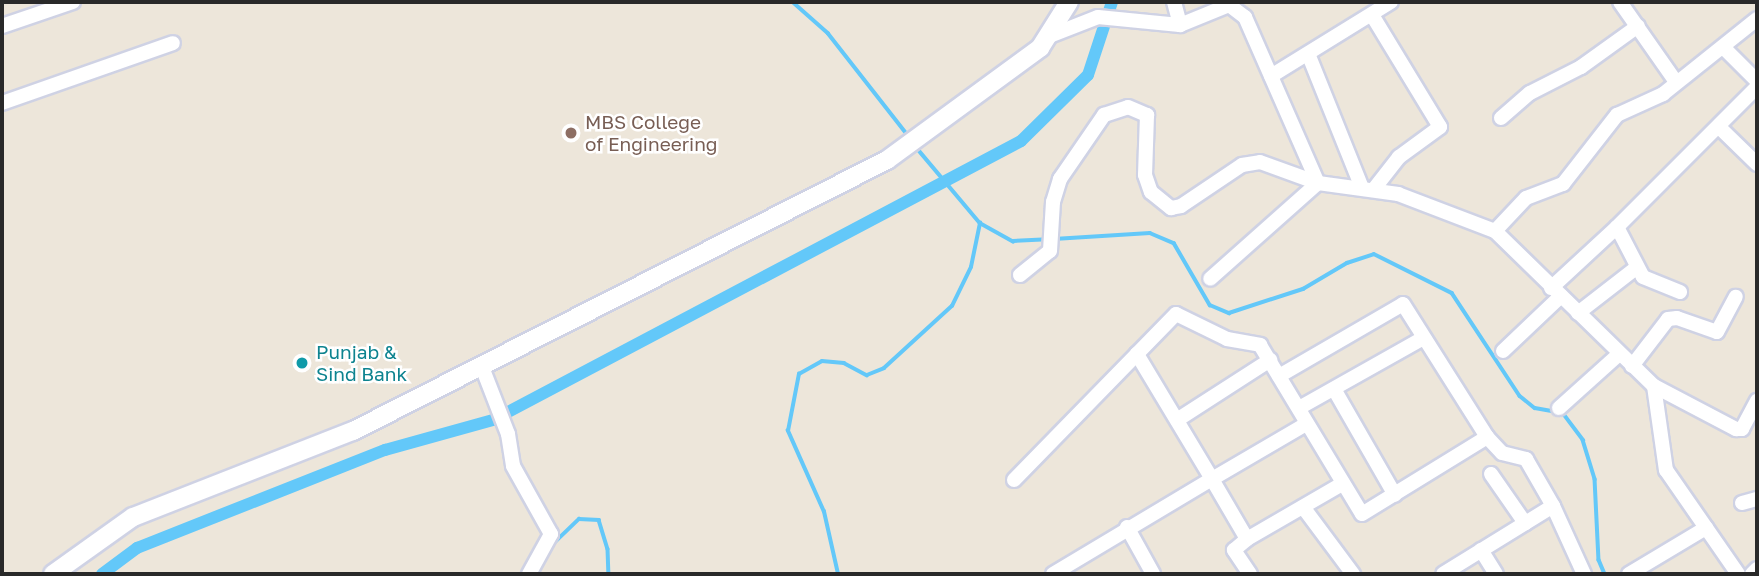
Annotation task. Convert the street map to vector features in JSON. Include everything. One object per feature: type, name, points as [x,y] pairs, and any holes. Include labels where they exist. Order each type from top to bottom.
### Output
[{"type":"street","points":[[2,26],[73,2]]},
{"type":"street","points":[[53,574],[132,517],[353,431],[887,160],[934,129],[1052,35],[1069,2]]},
{"type":"street","points":[[1095,2],[1098,17]]},
{"type":"street","points":[[1174,2],[1180,25]]},
{"type":"street","points":[[1620,2],[1676,82]]},
{"type":"street","points":[[1052,35],[1069,32],[1098,17],[1180,25],[1232,3],[1250,26],[1318,183]]},
{"type":"street","points":[[1271,76],[1309,56],[1379,7],[1440,127],[1399,157],[1368,189]]},
{"type":"street","points":[[1495,231],[1526,198],[1563,184],[1617,115],[1659,96],[1712,52],[1725,49],[1757,19]]},
{"type":"street","points":[[1501,118],[1530,93],[1581,67],[1637,26]]},
{"type":"street","points":[[2,103],[173,43]]},
{"type":"street","points":[[1725,49],[1757,81]]},
{"type":"street","points":[[1309,56],[1368,189]]},
{"type":"street","points":[[1503,351],[1617,227],[1757,87]]},
{"type":"street","points":[[1020,275],[1050,251],[1051,228],[1060,179],[1099,121],[1118,108],[1138,109],[1147,115],[1145,176],[1151,192],[1171,208],[1252,162],[1267,163],[1318,183],[1405,196],[1495,231],[1618,355],[1654,386],[1736,429],[1747,423],[1757,401]]},
{"type":"street","points":[[1719,127],[1757,164]]},
{"type":"street","points":[[1210,279],[1318,183]]},
{"type":"street","points":[[1617,227],[1636,268],[1653,284],[1680,292]]},
{"type":"street","points":[[1578,313],[1636,268]]},
{"type":"street","points":[[1632,366],[1668,319],[1677,318],[1717,332],[1736,297]]},
{"type":"street","points":[[1279,376],[1400,304],[1487,437],[1502,453],[1526,459],[1553,506],[1584,574]]},
{"type":"street","points":[[1014,480],[1176,314],[1227,339],[1260,345],[1362,514],[1487,437]]},
{"type":"street","points":[[1298,408],[1423,338]]},
{"type":"street","points":[[1138,354],[1247,539]]},
{"type":"street","points":[[1559,408],[1618,355]]},
{"type":"street","points":[[1177,420],[1270,360]]},
{"type":"street","points":[[482,367],[508,434],[513,466],[551,534],[529,574]]},
{"type":"street","points":[[1654,386],[1667,470],[1738,574]]},
{"type":"street","points":[[1334,388],[1395,495]]},
{"type":"street","points":[[1053,574],[1127,527],[1306,424]]},
{"type":"street","points":[[1491,474],[1525,523]]},
{"type":"street","points":[[1250,574],[1234,550],[1247,539],[1342,484]]},
{"type":"street","points":[[1742,503],[1757,499]]},
{"type":"street","points":[[1443,574],[1553,506]]},
{"type":"street","points":[[1303,507],[1353,574]]},
{"type":"street","points":[[1127,527],[1153,574]]},
{"type":"street","points":[[1629,574],[1706,528]]},
{"type":"street","points":[[1481,550],[1496,574]]},
{"type":"street","points":[[1752,574],[1757,569]]},
{"type":"waterway","points":[[793,2],[828,33],[910,138]]},
{"type":"waterway","points":[[102,574],[137,548],[385,450],[493,420],[1021,141],[1088,75],[1112,2]]},
{"type":"waterway","points":[[916,147],[980,223],[1013,241],[1047,239]]},
{"type":"waterway","points":[[838,574],[824,512],[788,431],[799,374],[822,361],[844,363],[867,375],[884,368],[952,306],[971,267],[980,223]]},
{"type":"waterway","points":[[1054,239],[1150,233],[1174,243],[1210,305],[1229,313],[1303,289],[1347,263],[1374,254],[1452,293],[1520,396],[1535,408],[1563,413],[1583,440],[1595,479],[1599,560],[1605,574]]},
{"type":"waterway","points":[[553,544],[579,519],[599,520],[608,549],[609,574]]},
{"type":"place","name":"MBS College of Engineering","points":[[571,133]]},
{"type":"place","name":"Punjab & Sind Bank","points":[[302,363]]}]
